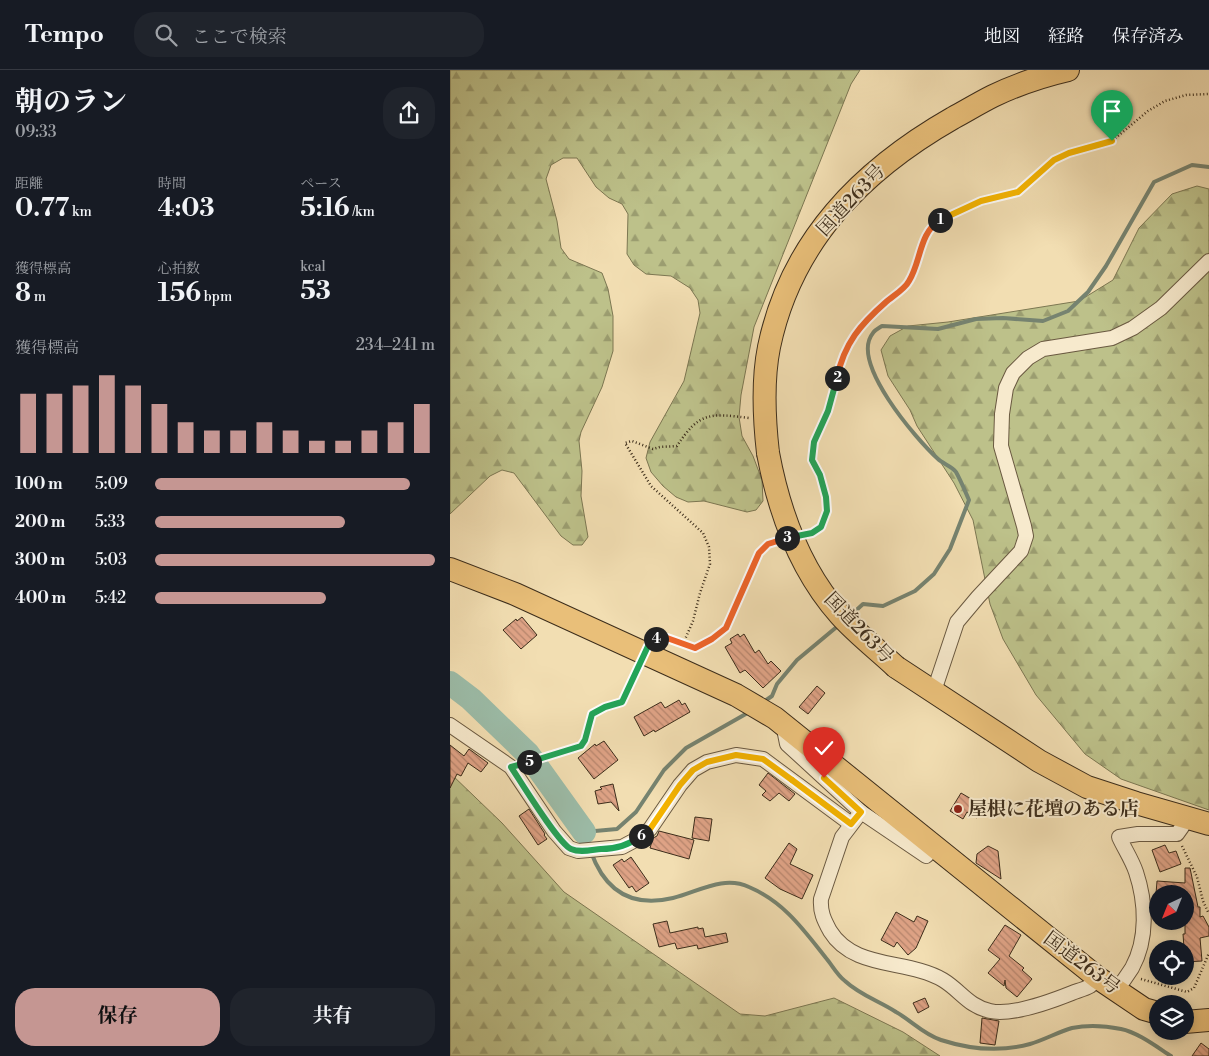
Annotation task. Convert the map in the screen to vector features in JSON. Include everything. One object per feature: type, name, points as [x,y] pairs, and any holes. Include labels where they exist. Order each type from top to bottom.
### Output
[{"type":"highway","name":"国道263号","points":[[1068,70],[1044,76],[993,96],[935,128],[900,151],[842,204],[813,241],[800,262],[791,282],[769,348],[766,376],[765,429],[768,453],[778,498],[794,542],[811,576],[840,615],[896,667],[1039,761],[1087,787],[1136,803],[1180,825],[1209,824]]},
{"type":"highway","name":"国道263号","points":[[450,568],[515,594],[736,695],[782,723],[1107,984],[1149,1010]]},
{"type":"street","points":[[934,691],[957,622],[1021,551],[1026,536],[1001,446],[1002,414],[1006,388],[1013,373],[1028,358],[1043,349],[1112,338],[1133,328],[1161,308],[1209,261]]},
{"type":"street","points":[[782,723],[787,744],[861,812],[926,856],[936,846]]},
{"type":"street","points":[[450,725],[511,767],[554,831],[568,848],[578,851],[622,847],[639,838],[650,829],[680,785],[693,770],[707,762],[736,755],[763,759],[851,824]]},
{"type":"street","points":[[861,812],[842,837],[821,899],[824,921],[835,938],[847,949],[863,958],[909,967],[944,980],[972,1004],[992,1012],[1010,1011],[1043,1004],[1090,986],[1107,984],[1130,970],[1141,942],[1144,921],[1142,894],[1135,870],[1119,837],[1180,825]]},
{"type":"path","points":[[801,535],[812,533],[821,527],[827,511],[826,497],[820,475],[812,460],[814,442],[834,393],[839,366],[853,336],[865,320],[909,282],[925,238],[934,224],[944,217],[981,201],[1018,192],[1054,160],[1069,153],[1112,141],[1148,111],[1165,101],[1186,95],[1209,94]]},
{"type":"path","points":[[683,644],[693,621],[700,592],[710,564],[709,547],[703,533],[651,486],[625,443],[632,441],[653,449],[677,446],[687,430],[704,418],[718,414],[749,418],[756,428],[765,429]]},
{"type":"path","points":[[511,767],[581,746],[585,740],[592,714],[605,707],[622,702],[649,644],[658,638],[667,638],[695,648],[712,639],[726,628],[759,553],[768,544],[781,539]]},
{"type":"path","points":[[1180,825],[1186,857],[1196,877],[1209,914]]},
{"type":"path","points":[[1130,970],[1141,979],[1187,992],[1194,988],[1209,953]]},
{"type":"green space","points":[[450,70],[860,70],[851,84],[754,327],[741,395],[739,417],[742,436],[753,456],[762,480],[763,501],[756,510],[747,512],[704,501],[688,502],[676,497],[651,472],[646,458],[650,442],[684,381],[700,313],[698,300],[690,288],[671,276],[646,274],[634,265],[627,254],[628,214],[622,204],[609,198],[596,187],[577,158],[563,158],[551,165],[546,179],[557,221],[561,248],[569,259],[602,273],[608,289],[613,316],[613,351],[602,387],[581,432],[579,441],[582,471],[581,496],[588,537],[582,545],[573,545],[561,536],[514,473],[502,470],[490,476],[450,514]]},
{"type":"green space","points":[[1197,186],[1209,189],[1209,810],[1121,779],[1085,754],[1036,695],[1003,639],[990,604],[973,520],[954,483],[917,426],[910,410],[888,376],[881,350],[890,336],[908,326],[948,322],[1079,301],[1113,280],[1139,228],[1172,194]]},
{"type":"green space","points":[[450,773],[502,823],[564,892],[740,1014],[765,1016],[834,998],[903,1032],[940,1056],[450,1056]]},
{"type":"building","points":[[522,617],[537,635],[521,649],[503,630],[516,619],[517,621]]},
{"type":"building","points":[[738,634],[740,637],[744,634],[755,653],[759,650],[768,664],[771,661],[781,671],[763,688],[745,670],[740,673],[725,647],[732,643],[730,639]]},
{"type":"building","points":[[817,686],[825,693],[808,714],[799,707]]},
{"type":"building","points":[[679,700],[682,705],[685,703],[690,712],[655,732],[654,730],[644,736],[634,717],[661,702],[665,708]]},
{"type":"building","points":[[604,741],[618,760],[594,779],[578,758],[595,744],[596,746]]},
{"type":"building","points":[[450,745],[464,756],[469,749],[488,763],[481,772],[468,763],[461,776],[457,774],[450,788]]},
{"type":"building","points":[[768,773],[795,794],[789,801],[779,793],[770,801],[762,795],[766,791],[759,785]]},
{"type":"building","points":[[613,784],[619,811],[611,802],[598,804],[595,791],[602,789],[600,787]]},
{"type":"building","points":[[961,793],[985,807],[977,818],[967,812],[963,819],[950,811]]},
{"type":"building","points":[[529,809],[547,839],[538,845],[519,816]]},
{"type":"building","points":[[695,817],[712,819],[709,841],[692,838]]},
{"type":"building","points":[[659,831],[694,840],[689,859],[650,848],[653,838],[657,836]]},
{"type":"building","points":[[789,843],[797,849],[790,864],[813,875],[802,899],[780,889],[765,878]]},
{"type":"building","points":[[1165,845],[1169,853],[1176,851],[1181,864],[1160,872],[1152,850]]},
{"type":"building","points":[[988,846],[998,851],[1001,879],[976,863],[977,854]]},
{"type":"building","points":[[631,857],[649,883],[636,892],[632,886],[629,888],[613,865],[622,859],[624,862]]},
{"type":"building","points":[[1185,868],[1190,868],[1193,885],[1157,885],[1157,881],[1185,883]]},
{"type":"building","points":[[1194,888],[1198,907],[1200,907],[1200,917],[1203,916],[1209,927],[1209,936],[1200,938],[1202,961],[1194,961],[1194,940],[1183,940],[1183,934],[1185,934],[1185,930],[1194,930]]},
{"type":"building","points":[[896,912],[914,922],[917,916],[928,921],[916,948],[908,955],[897,942],[894,947],[881,940]]},
{"type":"building","points":[[667,921],[670,933],[698,927],[698,929],[703,928],[705,937],[726,933],[728,942],[698,949],[697,945],[677,949],[675,943],[659,947],[653,924]]},
{"type":"building","points":[[1005,925],[1021,935],[1009,956],[1024,968],[1022,970],[1032,979],[1017,997],[1006,988],[1005,980],[1004,986],[988,973],[1000,959],[988,950]]},
{"type":"building","points":[[925,998],[929,1007],[918,1013],[913,1003]]},
{"type":"building","points":[[982,1018],[999,1021],[995,1045],[980,1043]]},
{"type":"building","points":[[1201,1043],[1209,1049],[1209,1056],[1192,1056]]},
{"type":"waterway","points":[[850,616],[863,604],[883,606],[915,591],[934,574],[950,549],[969,500],[956,472],[928,449],[902,418],[877,381],[870,362],[868,346],[874,332],[882,326],[938,329],[976,319],[1003,318],[1043,321],[1068,311],[1088,292],[1106,266],[1154,182],[1192,165],[1209,167]]},
{"type":"waterway","points":[[762,703],[772,696],[777,684],[797,660],[839,625]]},
{"type":"waterway","points":[[450,683],[471,699],[528,754],[584,832]]},
{"type":"waterway","points":[[589,846],[584,832],[617,829],[636,812],[664,770],[686,748],[751,711]]},
{"type":"waterway","points":[[591,852],[597,866],[612,886],[632,898],[644,901],[673,898],[711,886],[730,883],[749,887],[761,893],[773,900],[792,917],[840,976],[851,986],[941,1040],[963,1046],[996,1049],[1030,1044],[1072,1028],[1084,1026],[1103,1027],[1134,1033],[1171,1056]]},
{"type":"place","name":"屋根に花壇のある店","points":[[958,809]]},
{"type":"route","points":[[824,778],[861,812],[851,824],[763,759],[736,755],[707,762],[693,770],[680,785],[650,829],[639,838],[622,847],[578,851],[568,848],[554,831],[511,767],[581,746],[585,740],[592,714],[605,707],[622,702],[649,644],[658,638],[667,638],[695,648],[712,639],[726,628],[759,553],[768,544],[781,539],[812,533],[821,527],[827,511],[826,497],[820,475],[812,460],[814,442],[834,393],[839,366],[853,336],[865,320],[909,282],[925,238],[934,224],[944,217],[981,201],[1018,192],[1054,160],[1069,153],[1112,141]]}]
